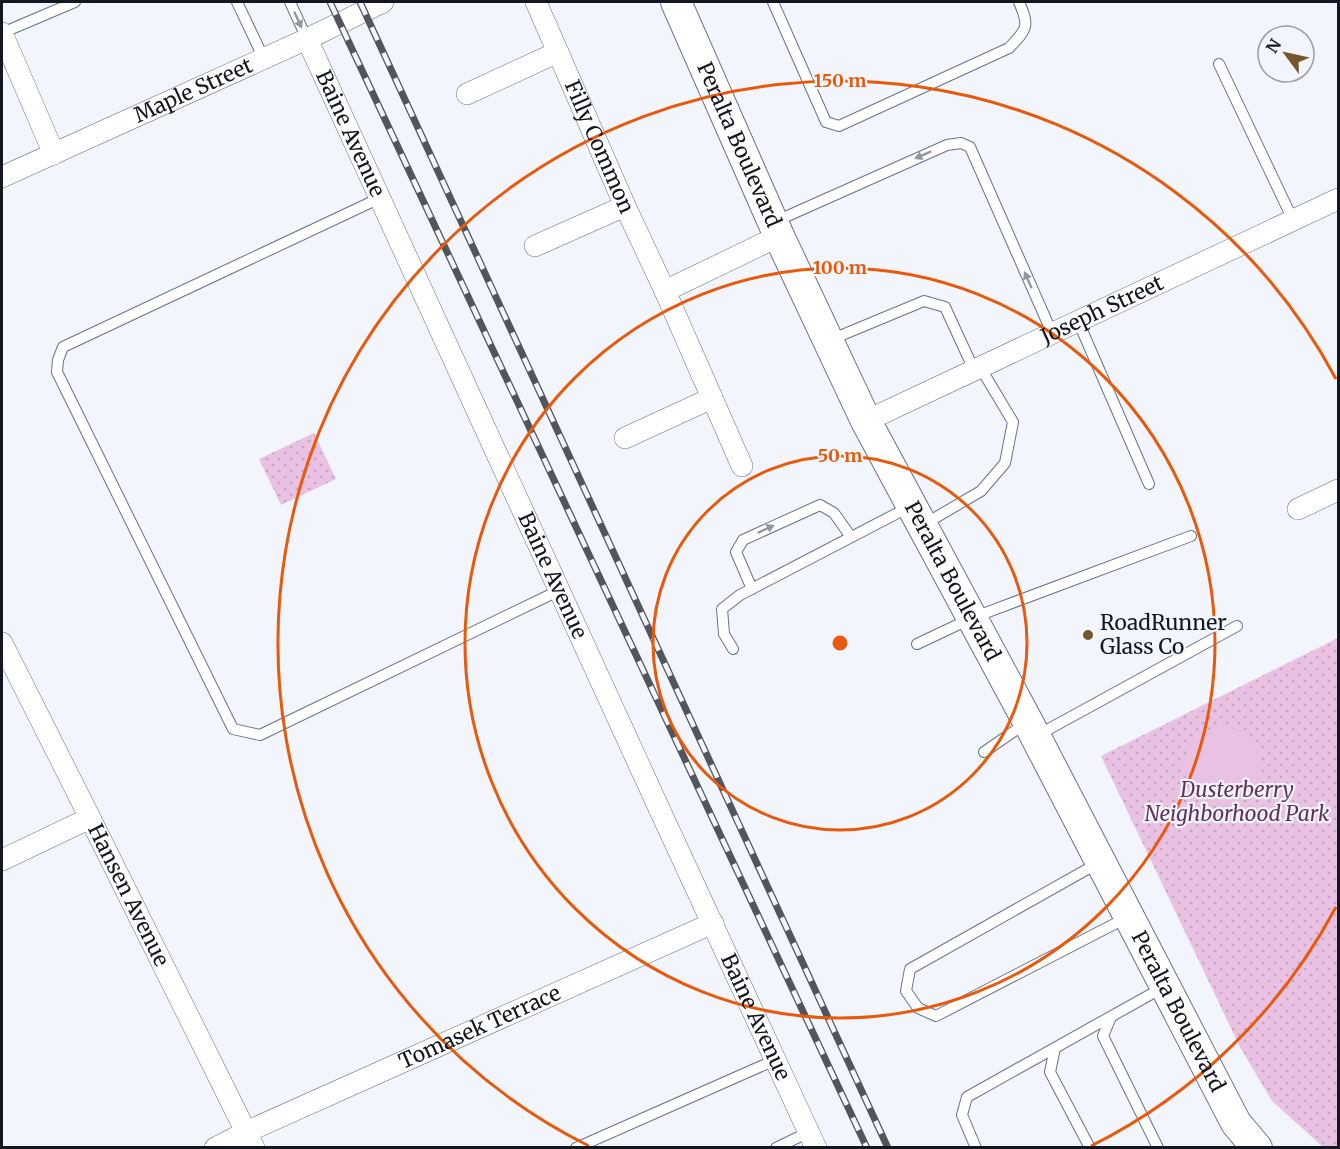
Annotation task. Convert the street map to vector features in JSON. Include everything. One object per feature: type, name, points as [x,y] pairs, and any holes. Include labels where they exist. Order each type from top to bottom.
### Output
[{"type":"main road","name":"Peralta Boulevard","points":[[676,2],[777,230],[866,421],[1031,729],[1236,1123],[1256,1147]]},
{"type":"street","name":"Maple Street","points":[[2,177],[264,59],[383,2]]},
{"type":"street","name":"Filly Common","points":[[536,2],[742,466]]},
{"type":"street","points":[[2,33],[54,154]]},
{"type":"street","name":"Baine Avenue","points":[[307,39],[812,1140]]},
{"type":"street","points":[[467,94],[558,52]]},
{"type":"street","name":"Joseph Street","points":[[866,421],[1338,199]]},
{"type":"street","points":[[535,246],[625,206]]},
{"type":"street","points":[[665,291],[777,230]]},
{"type":"street","points":[[624,438],[712,398]]},
{"type":"street","points":[[1298,509],[1338,490]]},
{"type":"street","name":"Hansen Avenue","points":[[2,643],[250,1140]]},
{"type":"street","points":[[2,860],[90,818]]},
{"type":"street","name":"Tomasek Terrace","points":[[215,1148],[250,1140],[712,923]]},
{"type":"lane","points":[[2,33],[75,2]]},
{"type":"lane","points":[[237,2],[264,59]]},
{"type":"lane","name":"Baine Avenue","points":[[290,2],[307,39]]},
{"type":"lane","points":[[772,2],[826,122],[839,126],[1009,48],[1024,32],[1026,18],[1019,2]]},
{"type":"lane","points":[[1220,64],[1293,220]]},
{"type":"lane","points":[[777,230],[947,145],[961,143],[970,147],[1052,333]]},
{"type":"lane","points":[[380,198],[63,347],[58,360],[57,372],[233,729],[260,735],[560,590]]},
{"type":"lane","points":[[733,649],[724,634],[722,609],[740,595],[851,537],[981,491],[1005,463],[1013,422],[977,368],[945,307],[924,301],[830,340]]},
{"type":"lane","points":[[1078,321],[1149,484]]},
{"type":"lane","points":[[752,589],[736,552],[743,540],[820,505],[834,513],[851,537]]},
{"type":"lane","points":[[917,644],[972,618],[1191,536]]},
{"type":"lane","points":[[984,752],[1237,626]]},
{"type":"lane","points":[[1100,862],[910,969],[906,991],[918,1008],[936,1016],[1129,917]]},
{"type":"lane","points":[[976,1148],[962,1115],[968,1097],[1165,986]]},
{"type":"lane","points":[[1111,1017],[1103,1036],[1158,1148]]},
{"type":"lane","points":[[1055,1048],[1050,1072],[1090,1148]]},
{"type":"lane","points":[[576,1148],[776,1060]]},
{"type":"lane","points":[[776,1148],[812,1140]]},
{"type":"green space","points":[[314,433],[336,479],[281,505],[259,459]]},
{"type":"green space","name":"Dusterberry Neighborhood Park","points":[[1338,638],[1338,1147],[1323,1147],[1272,1101],[1240,1047],[1101,756]]},
{"type":"green space","points":[[1223,727],[1238,730],[1250,739],[1259,751],[1262,766],[1259,781],[1250,793],[1238,802],[1223,805],[1208,802],[1196,793],[1187,781],[1184,766],[1187,751],[1196,739],[1208,730]]},
{"type":"railway","points":[[330,2],[867,1148]]},
{"type":"railway","points":[[360,2],[888,1148]]},
{"type":"place","name":"RoadRunner Glass Co","points":[[1088,635]]}]
